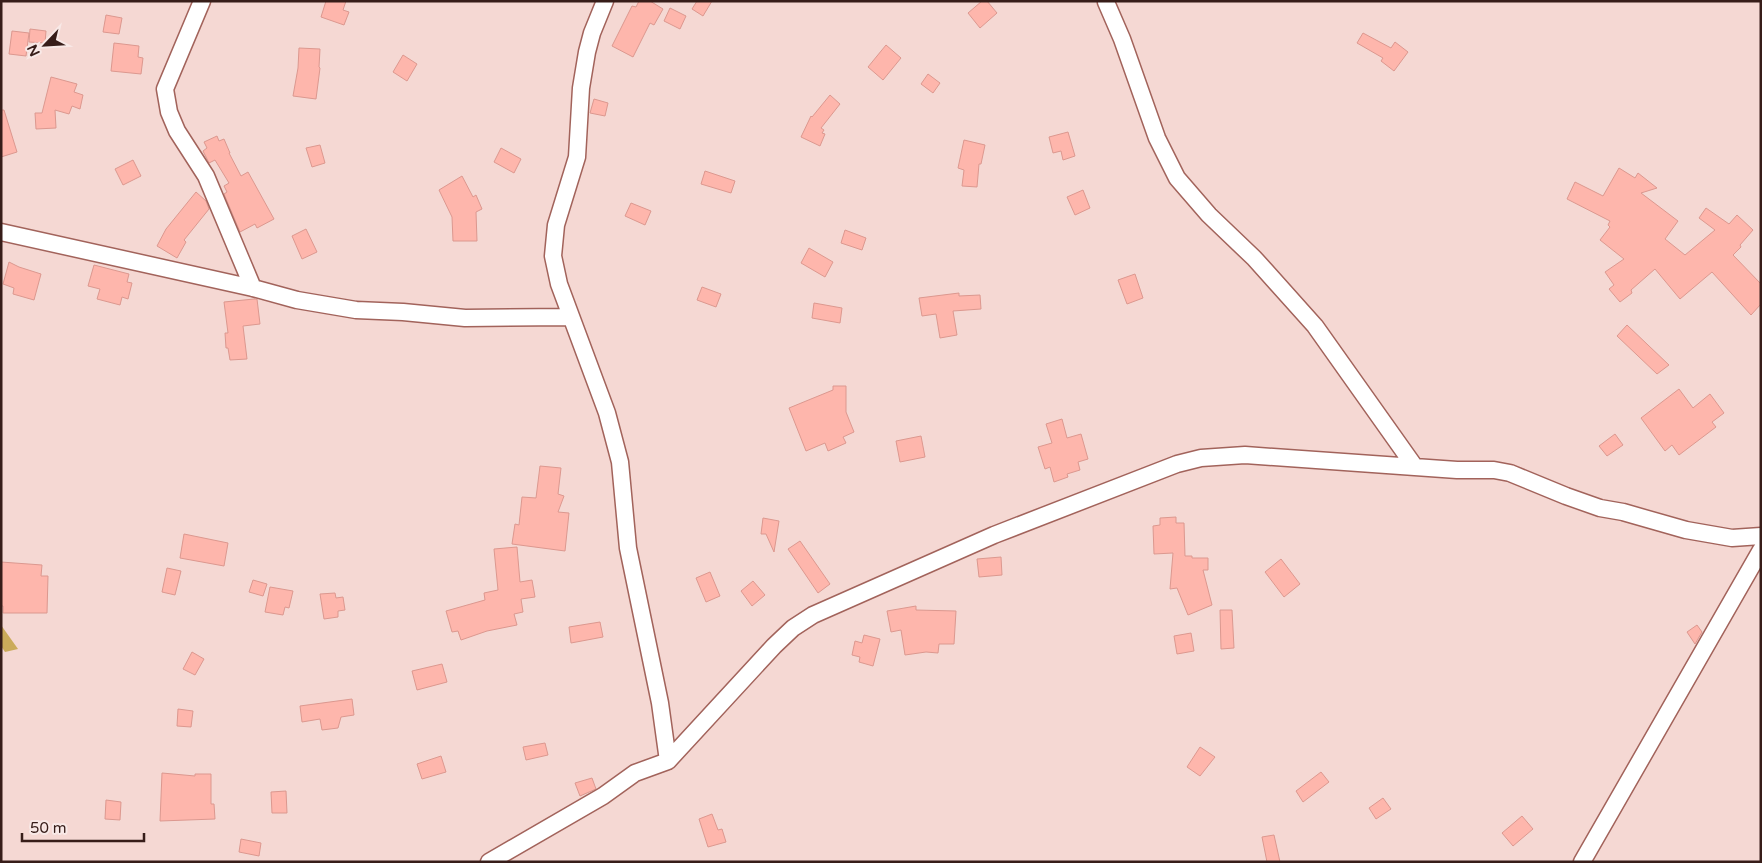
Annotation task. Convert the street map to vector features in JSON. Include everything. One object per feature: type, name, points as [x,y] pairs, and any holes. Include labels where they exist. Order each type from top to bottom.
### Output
[{"type":"street","points":[[202,1],[165,90],[166,99],[177,131],[206,176],[253,288]]},
{"type":"street","points":[[605,1],[586,52],[581,88],[577,157],[556,225],[553,256],[558,284],[607,413],[620,462],[628,548],[660,703],[668,761]]},
{"type":"street","points":[[1106,2],[1122,39],[1157,138],[1177,178],[1209,215],[1254,258],[1315,326],[1415,467]]},
{"type":"street","points":[[1,232],[253,288],[297,300],[356,310],[465,318],[570,317]]},
{"type":"street","points":[[489,862],[603,796],[635,773],[668,761],[774,646],[793,628],[813,615],[994,535],[1176,464],[1201,458],[1245,455],[1457,470],[1494,470],[1510,474],[1600,508],[1623,512],[1686,530],[1732,538],[1761,536]]},
{"type":"street","points":[[1582,862],[1761,550]]},
{"type":"shaded area","points":[[1,625],[18,649],[5,652],[1,646]]},
{"type":"building","points":[[326,1],[346,1],[343,10],[349,12],[344,25],[321,17]]},
{"type":"building","points":[[639,1],[650,1],[663,9],[654,25],[650,23],[633,57],[612,46],[632,6],[636,7]]},
{"type":"building","points":[[697,1],[712,1],[703,16],[692,9]]},
{"type":"building","points":[[982,1],[987,1],[997,13],[980,28],[968,13]]},
{"type":"building","points":[[670,8],[686,16],[680,29],[664,21]]},
{"type":"building","points":[[106,15],[122,18],[119,34],[103,32]]},
{"type":"building","points":[[30,29],[46,31],[45,43],[29,42]]},
{"type":"building","points":[[12,31],[29,33],[26,56],[9,54]]},
{"type":"building","points":[[1363,33],[1391,48],[1395,42],[1408,52],[1394,71],[1381,61],[1383,58],[1357,43]]},
{"type":"building","points":[[114,43],[139,46],[138,57],[143,58],[141,74],[111,71]]},
{"type":"building","points":[[886,45],[901,58],[883,80],[868,67]]},
{"type":"building","points":[[299,48],[320,49],[320,68],[316,99],[293,96]]},
{"type":"building","points":[[403,55],[417,64],[407,81],[393,72]]},
{"type":"building","points":[[928,74],[940,83],[933,93],[921,84]]},
{"type":"building","points":[[51,77],[77,84],[74,92],[83,95],[80,109],[72,106],[69,114],[55,110],[56,128],[36,129],[35,113],[42,113]]},
{"type":"building","points":[[830,95],[840,104],[821,128],[824,130],[822,133],[825,134],[820,146],[801,137],[811,116]]},
{"type":"building","points":[[594,99],[608,103],[605,116],[590,113]]},
{"type":"building","points":[[1,110],[4,110],[17,152],[1,157]]},
{"type":"building","points":[[1068,132],[1075,156],[1063,160],[1061,151],[1053,153],[1049,137]]},
{"type":"building","points":[[217,136],[219,141],[224,139],[241,176],[248,172],[274,219],[257,228],[255,224],[240,232],[224,194],[227,192],[224,186],[229,183],[215,160],[209,163],[203,151],[207,148],[204,142]]},
{"type":"building","points":[[964,140],[985,145],[981,164],[979,164],[977,187],[962,186],[964,170],[958,168]]},
{"type":"building","points":[[320,145],[325,163],[312,167],[306,148]]},
{"type":"building","points":[[501,148],[521,159],[514,173],[494,162]]},
{"type":"building","points":[[133,160],[141,176],[123,185],[115,169]]},
{"type":"building","points":[[1619,168],[1635,178],[1638,173],[1657,188],[1641,193],[1678,221],[1665,239],[1685,255],[1715,230],[1699,218],[1706,208],[1729,224],[1737,215],[1753,230],[1733,255],[1761,284],[1761,304],[1751,315],[1712,272],[1680,299],[1655,269],[1631,290],[1632,293],[1620,302],[1609,289],[1614,285],[1605,272],[1624,259],[1600,240],[1610,227],[1608,225],[1610,221],[1567,199],[1575,182],[1603,196]]},
{"type":"building","points":[[705,171],[735,181],[731,193],[701,184]]},
{"type":"building","points":[[462,176],[473,197],[476,195],[482,209],[476,212],[477,241],[453,241],[452,217],[439,190]]},
{"type":"building","points":[[1083,190],[1090,208],[1075,215],[1067,197]]},
{"type":"building","points":[[196,192],[206,201],[209,209],[184,240],[186,242],[177,258],[157,246],[166,229]]},
{"type":"building","points":[[631,203],[651,211],[645,225],[625,216]]},
{"type":"building","points":[[306,229],[317,252],[302,259],[292,236]]},
{"type":"building","points":[[845,230],[866,238],[862,250],[841,243]]},
{"type":"building","points":[[809,248],[833,262],[825,277],[801,263]]},
{"type":"building","points":[[9,262],[41,274],[34,300],[13,294],[14,288],[3,284]]},
{"type":"building","points":[[94,265],[129,274],[127,282],[132,283],[128,299],[122,297],[120,305],[97,299],[100,289],[88,286]]},
{"type":"building","points":[[1135,274],[1143,298],[1127,304],[1118,280]]},
{"type":"building","points":[[702,287],[721,294],[716,307],[697,300]]},
{"type":"building","points":[[959,293],[959,296],[980,295],[981,309],[953,311],[957,335],[940,338],[936,314],[922,316],[919,298]]},
{"type":"building","points":[[257,299],[260,324],[243,326],[247,359],[230,360],[228,348],[226,348],[225,333],[228,333],[224,302]]},
{"type":"building","points":[[814,303],[842,308],[840,323],[812,318]]},
{"type":"building","points":[[1627,325],[1669,365],[1657,374],[1617,336]]},
{"type":"building","points":[[833,386],[846,386],[846,412],[854,432],[843,437],[846,443],[828,451],[825,443],[806,451],[789,408],[833,390]]},
{"type":"building","points":[[1679,389],[1693,408],[1710,394],[1724,413],[1712,422],[1716,427],[1679,455],[1672,445],[1665,451],[1641,418]]},
{"type":"building","points":[[1062,419],[1067,438],[1081,434],[1088,459],[1078,462],[1080,470],[1067,474],[1068,477],[1054,482],[1050,467],[1045,469],[1038,447],[1052,443],[1046,424]]},
{"type":"building","points":[[1615,434],[1623,445],[1607,456],[1599,446]]},
{"type":"building","points":[[921,436],[925,457],[900,462],[896,441]]},
{"type":"building","points":[[540,466],[561,468],[558,494],[564,496],[558,512],[569,513],[565,551],[512,544],[515,524],[519,525],[522,497],[536,498]]},
{"type":"building","points":[[1176,517],[1176,523],[1184,523],[1185,556],[1208,558],[1208,570],[1203,570],[1212,605],[1188,615],[1177,588],[1170,589],[1173,553],[1154,554],[1153,526],[1160,525],[1160,518]]},
{"type":"building","points":[[763,518],[779,521],[774,552],[766,534],[761,534]]},
{"type":"building","points":[[184,534],[228,543],[224,566],[180,558]]},
{"type":"building","points":[[800,541],[830,584],[818,593],[788,549]]},
{"type":"building","points":[[517,547],[520,582],[532,580],[535,597],[521,599],[523,612],[514,614],[517,625],[487,631],[461,640],[458,631],[452,632],[446,611],[485,600],[484,593],[498,590],[494,549]]},
{"type":"building","points":[[1001,557],[1002,575],[979,577],[977,559]]},
{"type":"building","points":[[1281,559],[1300,584],[1284,597],[1265,572]]},
{"type":"building","points":[[1,562],[42,565],[41,576],[48,576],[47,613],[3,613],[3,606],[1,606]]},
{"type":"building","points":[[167,568],[181,571],[175,595],[162,592]]},
{"type":"building","points":[[710,572],[720,596],[706,602],[696,578]]},
{"type":"building","points":[[253,580],[267,584],[263,596],[249,592]]},
{"type":"building","points":[[753,581],[765,595],[752,606],[741,591]]},
{"type":"building","points":[[270,587],[293,591],[289,608],[285,607],[283,615],[265,612]]},
{"type":"building","points":[[335,593],[336,598],[343,597],[345,610],[338,611],[338,617],[324,619],[320,594]]},
{"type":"building","points":[[916,606],[916,610],[956,611],[954,644],[939,644],[938,653],[926,652],[905,655],[901,630],[891,632],[887,611]]},
{"type":"building","points":[[1220,610],[1232,610],[1234,648],[1221,649]]},
{"type":"building","points":[[600,622],[603,637],[571,643],[569,627]]},
{"type":"building","points":[[1697,625],[1702,632],[1695,644],[1687,632]]},
{"type":"building","points":[[1191,633],[1194,651],[1177,654],[1174,636]]},
{"type":"building","points":[[864,635],[880,639],[873,666],[859,662],[860,657],[852,655],[855,641],[862,643]]},
{"type":"building","points":[[192,652],[204,659],[195,675],[183,669]]},
{"type":"building","points":[[442,664],[447,682],[417,690],[412,671]]},
{"type":"building","points":[[352,699],[354,715],[341,717],[338,728],[322,730],[320,719],[302,722],[300,706]]},
{"type":"building","points":[[178,709],[193,711],[191,727],[177,726]]},
{"type":"building","points":[[545,743],[548,755],[526,760],[523,747]]},
{"type":"building","points":[[1200,747],[1215,757],[1200,776],[1187,767]]},
{"type":"building","points":[[441,756],[446,772],[422,779],[417,764]]},
{"type":"building","points":[[1321,772],[1329,782],[1303,802],[1296,791]]},
{"type":"building","points":[[162,773],[195,776],[195,774],[211,774],[211,804],[214,804],[215,819],[160,821]]},
{"type":"building","points":[[592,778],[596,789],[580,796],[575,783]]},
{"type":"building","points":[[286,791],[287,813],[272,813],[271,792]]},
{"type":"building","points":[[1383,798],[1391,809],[1376,819],[1369,808]]},
{"type":"building","points":[[106,800],[121,802],[120,820],[105,819]]},
{"type":"building","points":[[712,814],[718,830],[722,829],[726,842],[708,847],[699,819]]},
{"type":"building","points":[[1522,816],[1533,829],[1513,846],[1502,833]]},
{"type":"building","points":[[1274,835],[1280,862],[1267,862],[1262,837]]},
{"type":"building","points":[[241,839],[261,843],[259,856],[239,852]]}]
